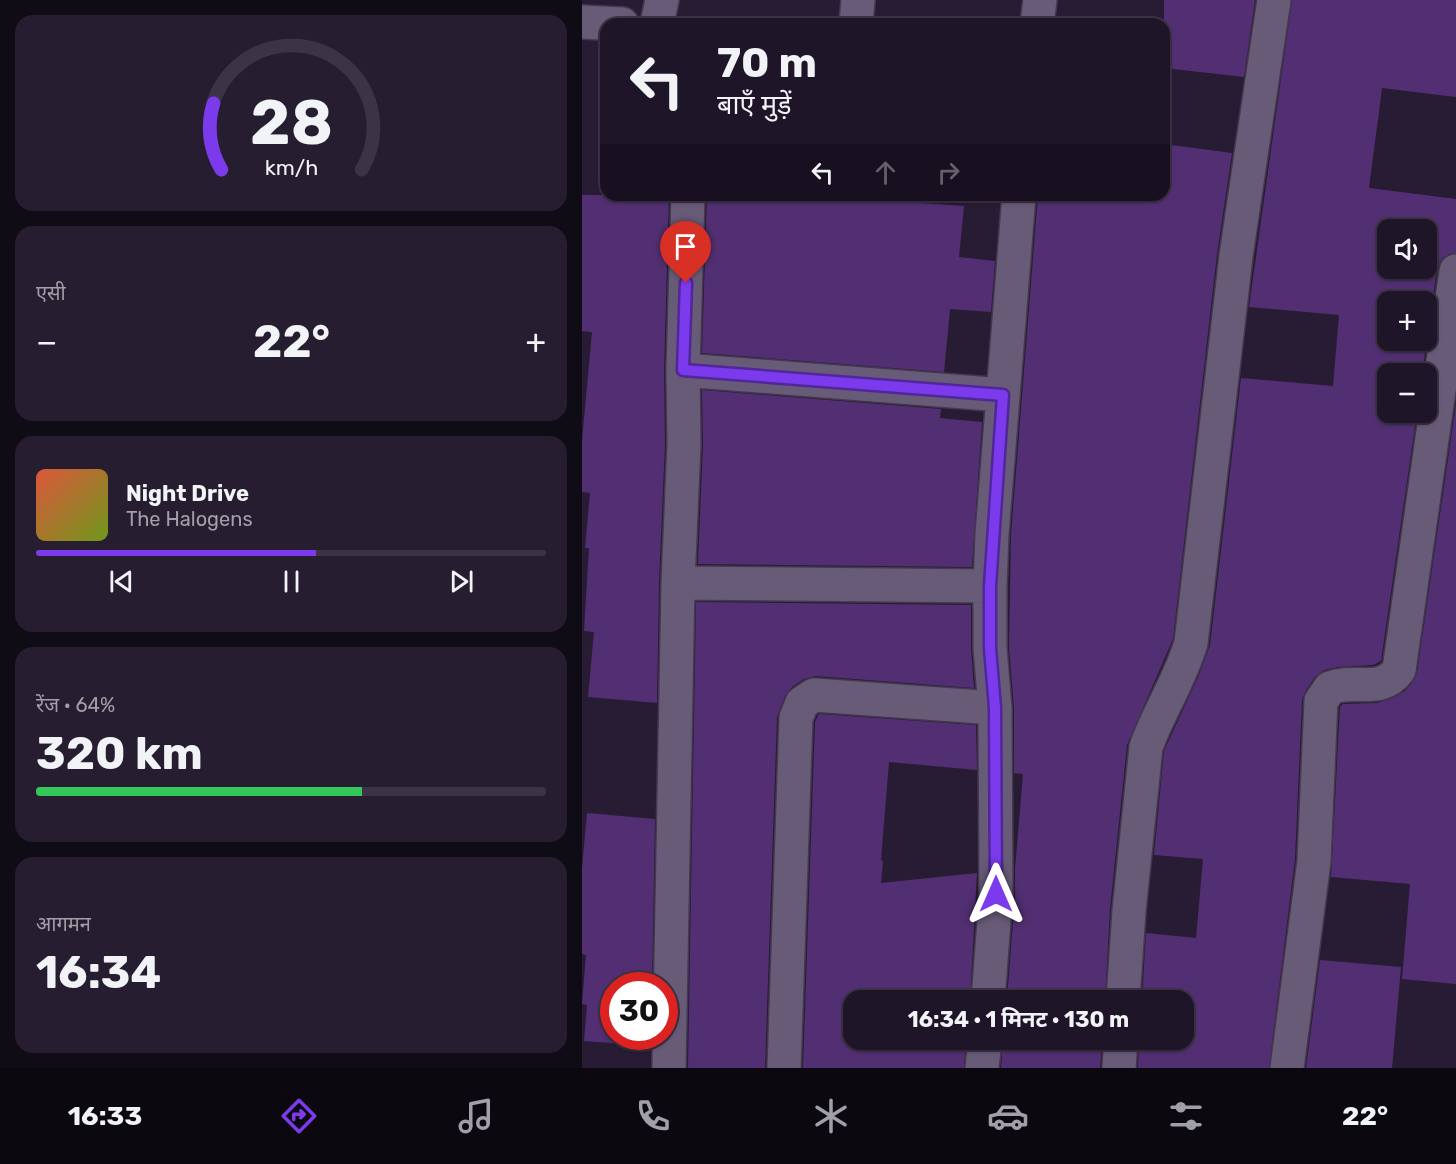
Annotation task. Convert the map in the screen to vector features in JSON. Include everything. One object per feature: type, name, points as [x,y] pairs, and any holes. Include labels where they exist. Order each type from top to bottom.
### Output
[{"type":"street","points":[[658,18],[662,0]]},
{"type":"street","points":[[856,18],[858,0]]},
{"type":"street","points":[[1038,18],[1040,0]]},
{"type":"street","points":[[1125,990],[1129,911],[1146,747],[1153,727],[1184,667],[1191,644],[1236,256],[1274,0]]},
{"type":"street","points":[[582,22],[600,23]]},
{"type":"street","points":[[669,1068],[688,201]]},
{"type":"street","points":[[989,990],[996,894],[995,708],[990,648],[990,586],[1019,201]]},
{"type":"street","points":[[1287,1068],[1314,861],[1321,701],[1330,688],[1350,683],[1382,684],[1393,678],[1399,669],[1456,271]]},
{"type":"street","points":[[683,370],[1003,395]]},
{"type":"street","points":[[678,583],[990,586]]},
{"type":"street","points":[[784,1068],[796,718],[802,704],[814,695],[995,708]]},
{"type":"street","points":[[982,1068],[984,1050]]},
{"type":"street","points":[[1119,1068],[1120,1050]]},
{"type":"building","points":[[1164,0],[1255,0],[1244,77],[1170,69],[1170,18],[1164,18]]},
{"type":"building","points":[[1292,0],[1456,0],[1456,97],[1382,88],[1369,188],[1456,199],[1456,253],[1449,254],[1442,259],[1437,268],[1437,219],[1377,219],[1377,279],[1435,279],[1434,291],[1377,291],[1377,351],[1425,351],[1424,363],[1377,363],[1377,423],[1415,423],[1381,661],[1373,665],[1324,670],[1315,677],[1302,700],[1295,859],[1269,1068],[1138,1068],[1139,1050],[1194,1050],[1194,990],[1143,990],[1146,933],[1196,938],[1203,859],[1154,855],[1164,751],[1210,645],[1241,378],[1333,386],[1339,315],[1249,307]]},
{"type":"building","points":[[1170,145],[1232,153],[1217,254],[1173,639],[1127,745],[1110,909],[1106,990],[1008,990],[1023,774],[1014,773],[1014,708],[1009,647],[1011,535],[1038,201],[1170,201]]},
{"type":"building","points":[[582,195],[600,195],[600,201],[669,201],[664,370],[665,444],[657,703],[588,697],[594,632],[584,631],[589,548],[585,548],[590,493],[582,492],[582,441],[592,332],[582,331]]},
{"type":"building","points":[[707,201],[921,201],[921,203],[964,206],[959,257],[995,261],[991,312],[950,309],[944,372],[702,353]]},
{"type":"building","points":[[702,390],[941,409],[940,418],[982,422],[972,567],[698,564],[703,445]]},
{"type":"building","points":[[1456,404],[1456,984],[1402,979],[1410,884],[1331,877],[1340,707],[1343,704],[1377,703],[1393,698],[1405,691],[1417,673]]},
{"type":"building","points":[[696,602],[971,605],[974,688],[815,676],[804,679],[792,687],[785,696],[777,717],[765,1068],[688,1068]]},
{"type":"building","points":[[819,714],[976,725],[977,770],[889,762],[881,860],[883,861],[881,883],[977,873],[971,990],[843,990],[843,1050],[965,1050],[964,1068],[803,1068],[815,722]]},
{"type":"building","points":[[587,813],[655,819],[652,972],[600,972],[600,1042],[584,1041],[587,1005],[582,1004],[586,955],[582,954],[582,868]]},
{"type":"building","points":[[1320,960],[1401,967],[1392,1068],[1306,1068]]},
{"type":"building","points":[[1002,1050],[1101,1050],[1100,1068],[1001,1068]]},
{"type":"route","points":[[686,283],[683,370],[1003,395],[990,586],[990,648],[995,708],[996,894]]}]
